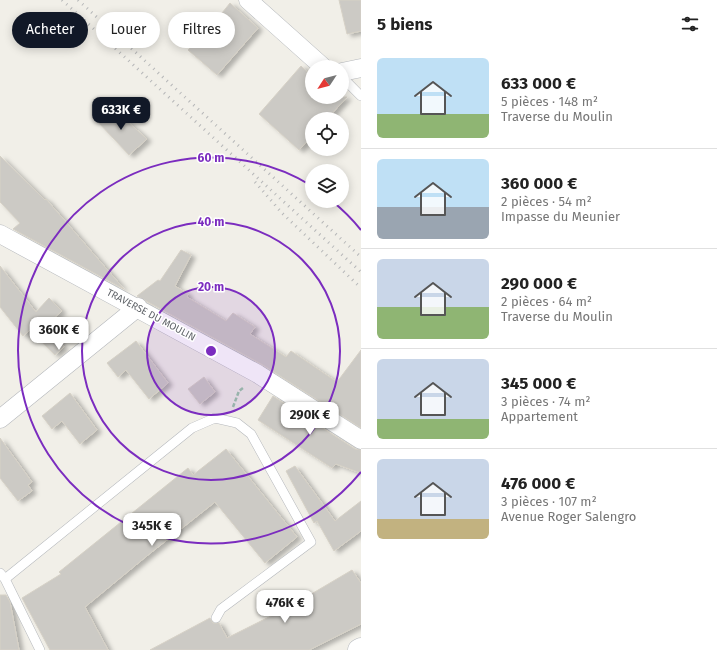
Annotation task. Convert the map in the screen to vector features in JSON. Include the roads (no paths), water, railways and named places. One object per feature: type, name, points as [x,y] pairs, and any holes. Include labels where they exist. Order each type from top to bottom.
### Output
[{"type":"street","points":[[248,0],[315,60]]},
{"type":"street","points":[[349,71],[361,68]]},
{"type":"street","name":"TRAVERSE DU MOULIN","points":[[0,234],[138,307],[258,374],[361,440]]},
{"type":"street","points":[[0,418],[138,307]]},
{"type":"lane","points":[[349,84],[361,96]]},
{"type":"lane","points":[[40,650],[2,576],[192,428],[215,418],[237,423],[251,434],[311,542],[221,609],[216,618]]},
{"type":"railway","points":[[62,0],[361,272]]},
{"type":"railway","points":[[78,0],[361,257]]},
{"type":"railway","points":[[255,182],[282,213],[361,288]]}]
